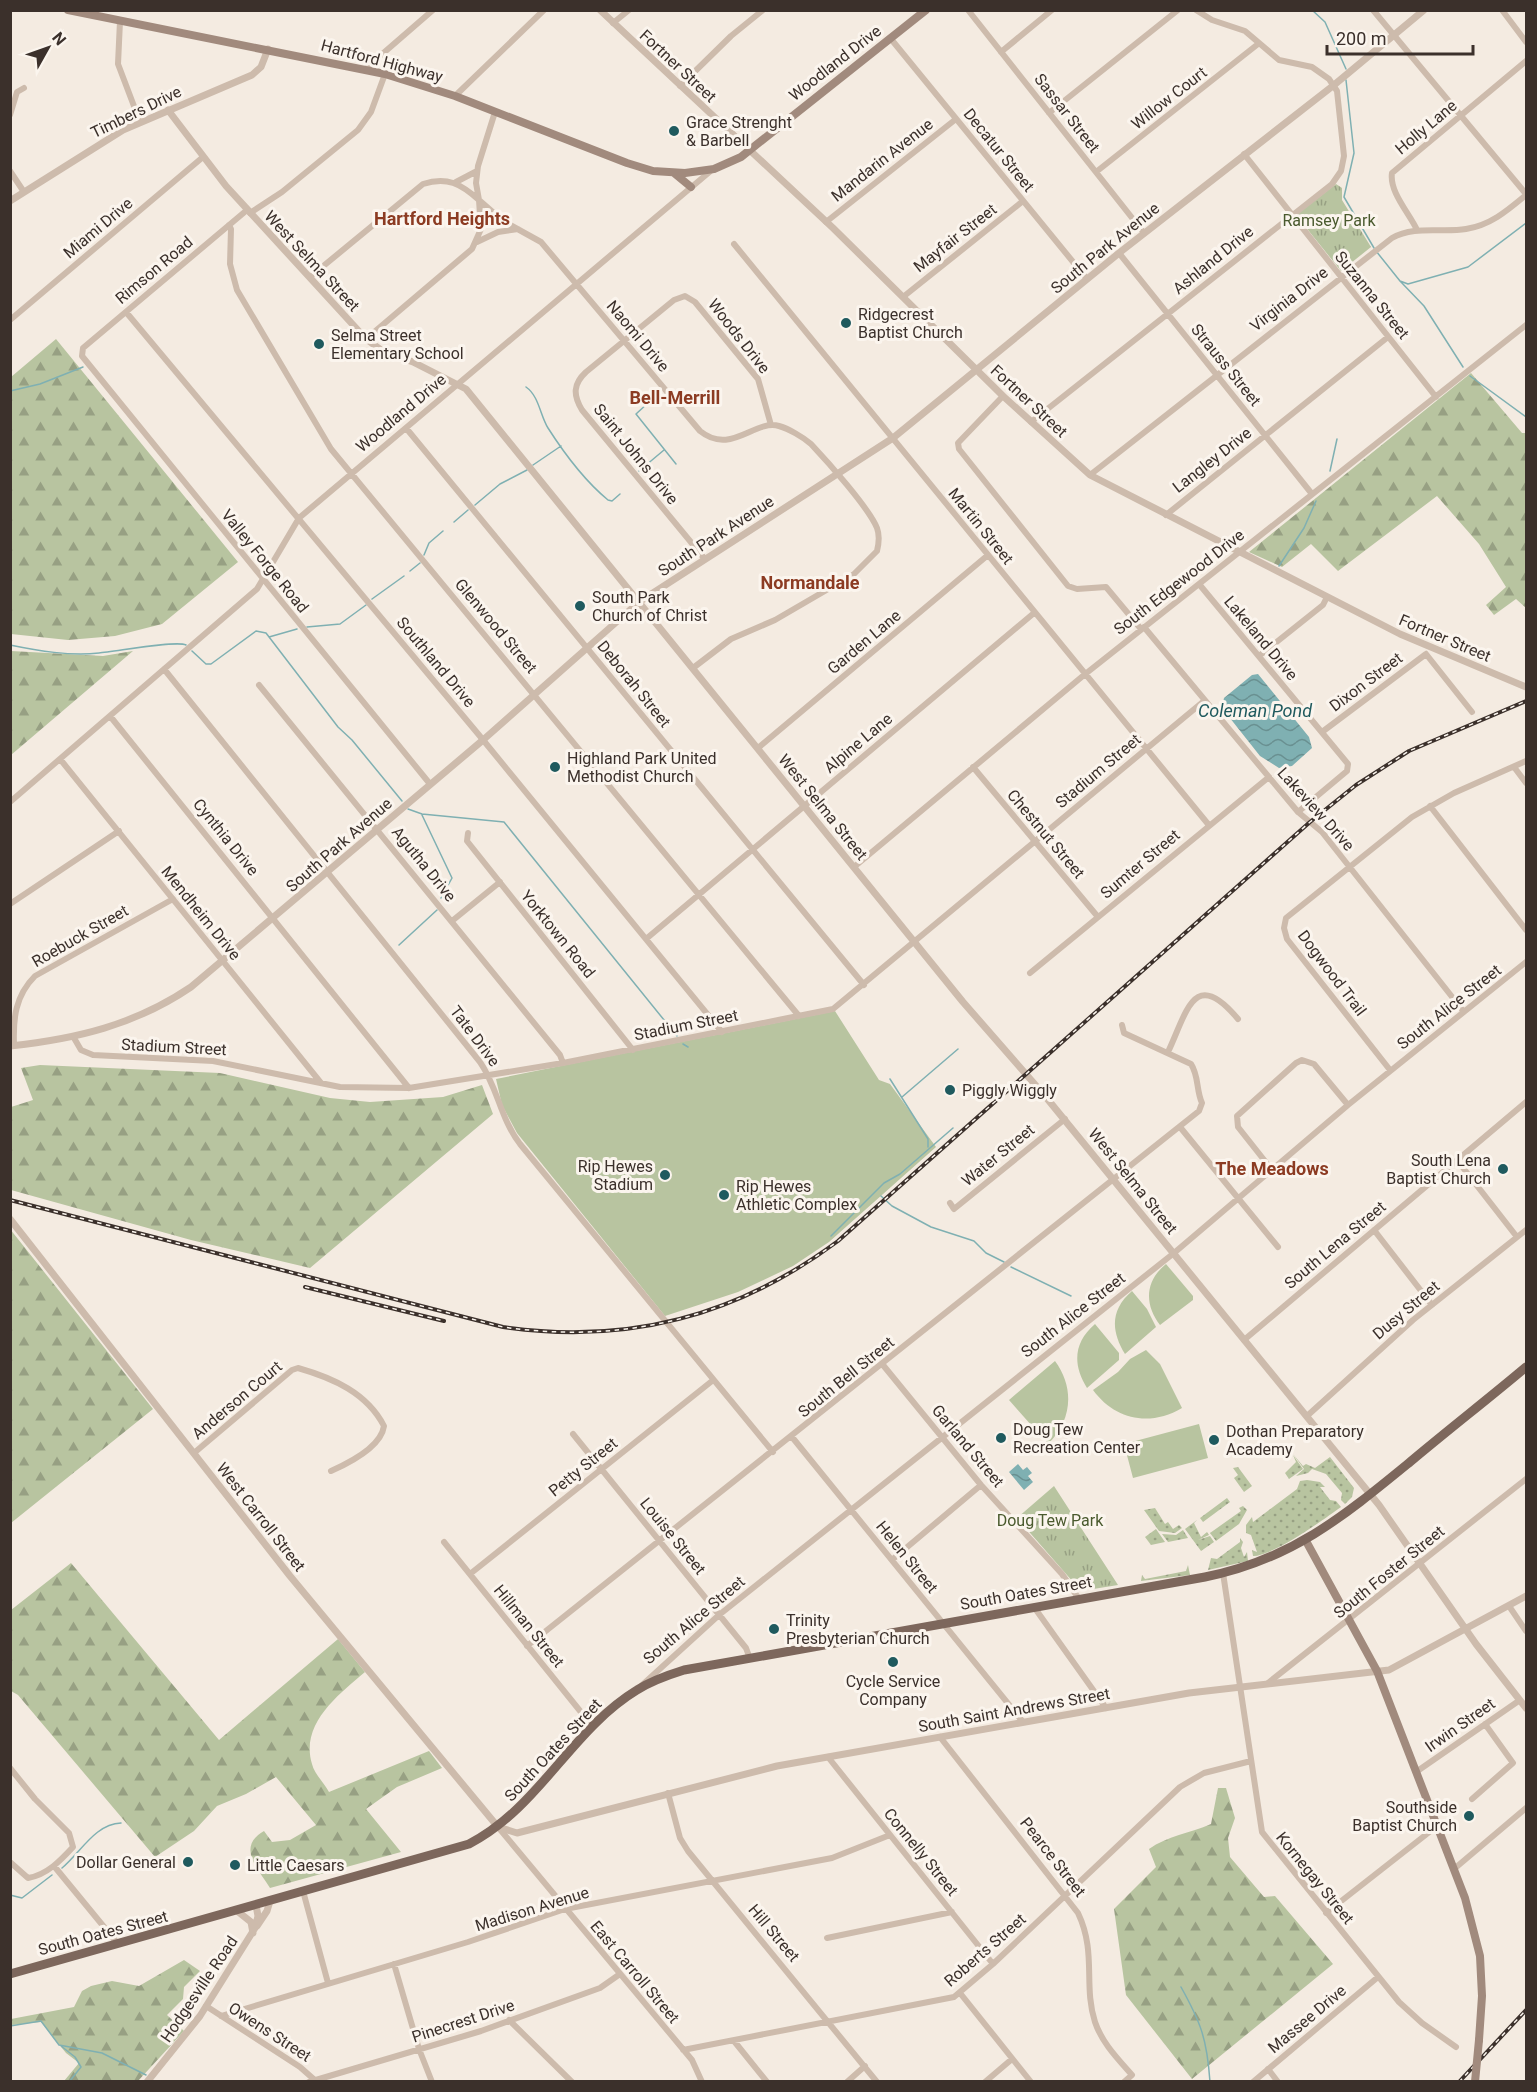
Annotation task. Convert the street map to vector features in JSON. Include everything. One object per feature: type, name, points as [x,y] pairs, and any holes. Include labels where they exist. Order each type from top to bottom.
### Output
[{"type":"main road","name":"Hartford Highway","points":[[68,10],[385,74],[455,96],[627,164],[674,173],[714,169]]},
{"type":"main road","name":"Woodland Drive","points":[[714,169],[749,151],[926,10]]},
{"type":"main road","points":[[674,173],[691,187]]},
{"type":"main road","name":"South Oates Street","points":[[10,1974],[459,1848],[498,1827],[519,1808],[593,1727],[638,1689],[684,1670],[749,1656],[1223,1574],[1273,1557],[1306,1541],[1369,1495],[1527,1367]]},
{"type":"main road","points":[[1306,1541],[1377,1671],[1473,1923],[1480,1956],[1482,1996],[1475,2082]]},
{"type":"street","points":[[366,69],[433,10]]},
{"type":"street","points":[[455,96],[544,10]]},
{"type":"street","name":"Fortner Street","points":[[600,10],[826,222],[1003,396],[1090,475],[1426,650],[1527,687]]},
{"type":"street","points":[[613,23],[629,10]]},
{"type":"street","points":[[680,86],[763,10]]},
{"type":"street","name":"Sassar Street","points":[[968,10],[1144,233]]},
{"type":"street","points":[[1000,52],[1052,10]]},
{"type":"street","points":[[1049,113],[1178,10]]},
{"type":"street","points":[[1196,10],[1212,20],[1239,28],[1279,60],[1318,70],[1334,85]]},
{"type":"street","points":[[1373,10],[1527,194]]},
{"type":"street","name":"South Park Avenue","points":[[12,1046],[74,1038],[124,1023],[182,993],[223,962],[483,740],[639,602],[893,438],[1119,253],[1244,153],[1334,85],[1424,10]]},
{"type":"street","points":[[1502,10],[1527,42]]},
{"type":"street","points":[[120,21],[118,64],[140,122]]},
{"type":"street","name":"Decatur Street","points":[[891,39],[1087,279]]},
{"type":"street","name":"Willow Court","points":[[1096,172],[1258,44]]},
{"type":"street","name":"Timbers Drive","points":[[10,201],[111,137],[140,122],[252,75],[261,67],[268,49]]},
{"type":"street","name":"Holly Lane","points":[[1417,230],[1399,198],[1392,174],[1527,61]]},
{"type":"street","name":"Rimson Road","points":[[81,354],[83,348],[229,225],[282,192],[363,124],[385,74]]},
{"type":"street","name":"Ashland Drive","points":[[1031,422],[1332,184],[1341,171],[1344,156],[1337,91],[1334,85]]},
{"type":"street","points":[[10,115],[17,92],[24,88]]},
{"type":"street","name":"West Selma Street","points":[[168,110],[203,157],[249,211],[366,339],[384,352],[466,389],[915,942],[1065,1119],[1379,1505],[1466,1629],[1527,1708]]},
{"type":"street","points":[[476,243],[482,222],[477,170],[495,112]]},
{"type":"street","name":"Mandarin Avenue","points":[[826,222],[956,119]]},
{"type":"street","name":"Suzanna Street","points":[[1244,153],[1436,397]]},
{"type":"street","name":"Miami Drive","points":[[10,320],[203,157]]},
{"type":"street","name":"Woodland Drive","points":[[10,802],[263,581],[299,518],[714,169]]},
{"type":"street","points":[[310,277],[417,187],[433,181],[456,182],[477,170]]},
{"type":"street","points":[[10,171],[24,192]]},
{"type":"street","name":"Naomi Drive","points":[[456,182],[503,221],[541,242],[704,435],[716,439],[728,439],[771,425]]},
{"type":"street","name":"Virginia Drive","points":[[1090,475],[1396,235],[1417,230],[1460,230],[1483,225],[1527,194]]},
{"type":"street","name":"Mayfair Street","points":[[903,297],[1023,201]]},
{"type":"street","name":"Glenwood Street","points":[[229,225],[231,229],[231,273],[241,299],[319,432],[799,1016]]},
{"type":"street","points":[[366,339],[476,243],[498,232],[519,229]]},
{"type":"street","name":"Martin Street","points":[[734,244],[1208,824]]},
{"type":"street","name":"Strauss Street","points":[[1119,253],[1312,494]]},
{"type":"street","name":"Woods Drive","points":[[625,341],[678,298],[690,298],[758,379],[771,425]]},
{"type":"street","name":"Southland Drive","points":[[126,312],[483,740],[722,1032]]},
{"type":"street","name":"South Edgewood Drive","points":[[854,867],[1142,628],[1527,325]]},
{"type":"street","name":"Langley Drive","points":[[1166,515],[1388,337]]},
{"type":"street","name":"Saint Johns Drive","points":[[625,341],[582,377],[576,386],[578,403],[704,558]]},
{"type":"street","name":"Valley Forge Road","points":[[81,354],[430,784]]},
{"type":"street","name":"Lakeview Drive","points":[[1003,396],[958,443],[959,449],[1068,586],[1077,589],[1106,587],[1298,812],[1320,829],[1464,1012]]},
{"type":"street","points":[[693,668],[731,639],[786,614],[854,574],[873,557],[879,544],[876,526],[807,441],[788,430],[771,425]]},
{"type":"street","name":"Deborah Street","points":[[406,428],[864,985]]},
{"type":"street","name":"Garden Lane","points":[[758,748],[988,555]]},
{"type":"street","name":"Lakeland Drive","points":[[1198,585],[1348,763],[1349,768],[1298,812]]},
{"type":"street","points":[[1259,656],[1323,605],[1327,597]]},
{"type":"street","name":"Alpine Lane","points":[[646,939],[1034,613]]},
{"type":"street","points":[[1426,650],[1472,712]]},
{"type":"street","name":"Dixon Street","points":[[1322,732],[1426,650]]},
{"type":"street","name":"Tate Drive","points":[[164,669],[480,1062],[489,1076],[500,1111],[513,1135],[712,1381],[773,1452]]},
{"type":"street","name":"Agutha Drive","points":[[259,685],[560,1055],[563,1063]]},
{"type":"street","name":"Stadium Street","points":[[74,1038],[79,1048],[93,1055],[231,1063],[322,1084],[359,1088],[409,1088],[633,1050],[836,1007],[1204,701]]},
{"type":"street","name":"Cynthia Drive","points":[[110,716],[409,1088]]},
{"type":"street","name":"Mendheim Drive","points":[[60,759],[322,1084]]},
{"type":"street","name":"Dogwood Trail","points":[[1390,1070],[1284,932],[1285,921],[1290,912],[1349,865],[1430,806],[1527,761]]},
{"type":"street","name":"Chestnut Street","points":[[973,767],[1098,917]]},
{"type":"street","points":[[1514,767],[1527,783]]},
{"type":"street","name":"Sumter Street","points":[[1030,973],[1208,824],[1269,777]]},
{"type":"street","points":[[1430,806],[1527,930]]},
{"type":"street","points":[[10,904],[118,831]]},
{"type":"street","name":"Yorktown Road","points":[[468,833],[467,841],[633,1050]]},
{"type":"street","points":[[452,921],[500,882]]},
{"type":"street","name":"Roebuck Street","points":[[12,1046],[16,1006],[35,976],[173,900]]},
{"type":"street","name":"South Alice Street","points":[[638,1689],[644,1680],[719,1615],[1174,1253],[1390,1070],[1527,963]]},
{"type":"street","points":[[1122,1025],[1124,1033],[1168,1052],[1190,1005],[1199,997],[1208,994],[1218,997],[1238,1019]]},
{"type":"street","name":"South Bell Street","points":[[527,1646],[883,1365],[1199,1111],[1202,1103],[1196,1090],[1194,1068],[1188,1062],[1168,1052]]},
{"type":"street","points":[[1272,1170],[1238,1127],[1237,1116],[1296,1063],[1305,1059],[1312,1062],[1348,1105]]},
{"type":"street","name":"South Lena Street","points":[[1244,1340],[1527,1102]]},
{"type":"street","name":"Water Street","points":[[950,1203],[954,1209],[1065,1119]]},
{"type":"street","points":[[1180,1126],[1278,1247]]},
{"type":"street","points":[[1457,1160],[1517,1237]]},
{"type":"street","name":"West Carroll Street","points":[[10,1219],[290,1576],[498,1827]]},
{"type":"street","points":[[1374,1230],[1432,1305]]},
{"type":"street","name":"Dusy Street","points":[[1307,1416],[1432,1305],[1527,1230]]},
{"type":"street","name":"Garland Street","points":[[883,1365],[981,1485],[1048,1557],[1079,1599]]},
{"type":"street","name":"Anderson Court","points":[[194,1453],[292,1370],[298,1368],[359,1394],[368,1401],[384,1426],[376,1442],[347,1463],[331,1471]]},
{"type":"street","name":"Petty Street","points":[[470,1574],[712,1381]]},
{"type":"street","name":"Louise Street","points":[[573,1434],[719,1615],[749,1656]]},
{"type":"street","name":"Helen Street","points":[[792,1437],[1023,1722]]},
{"type":"street","name":"South Foster Street","points":[[1268,1684],[1527,1479]]},
{"type":"street","points":[[893,1559],[981,1485]]},
{"type":"street","name":"Hillman Street","points":[[444,1542],[593,1727]]},
{"type":"street","name":"Kornegay Street","points":[[1223,1574],[1251,1761],[1265,1837],[1407,2010],[1456,2047]]},
{"type":"street","name":"South Saint Andrews Street","points":[[498,1827],[517,1833],[745,1772],[1106,1707],[1240,1686],[1377,1671],[1400,1666],[1527,1596]]},
{"type":"street","points":[[1509,1606],[1527,1630]]},
{"type":"street","points":[[1034,1607],[1106,1707]]},
{"type":"street","name":"Irwin Street","points":[[1416,1772],[1520,1700]]},
{"type":"street","points":[[1472,1799],[1513,1763],[1485,1724]]},
{"type":"street","name":"Pearce Street","points":[[940,1737],[1066,1894],[1082,1922],[1089,1945],[1095,2021],[1103,2040],[1132,2075],[1124,2082]]},
{"type":"street","name":"Connelly Street","points":[[828,1757],[993,1964]]},
{"type":"street","name":"Roberts Street","points":[[683,2050],[948,1999],[960,1994],[1180,1787],[1204,1773],[1251,1761]]},
{"type":"street","points":[[10,1768],[73,1840],[73,1847],[54,1866],[28,1878],[10,1862]]},
{"type":"street","name":"Hill Street","points":[[668,1793],[683,1844],[877,2082]]},
{"type":"street","points":[[1454,1869],[1527,1808]]},
{"type":"street","points":[[1326,1913],[1437,1826]]},
{"type":"street","name":"East Carroll Street","points":[[498,1827],[683,2050],[698,2069],[702,2082]]},
{"type":"street","name":"Madison Avenue","points":[[221,2016],[566,1910],[832,1858],[890,1835]]},
{"type":"street","points":[[54,1866],[118,1944]]},
{"type":"street","points":[[303,1891],[328,1983]]},
{"type":"street","points":[[254,1930],[267,1911],[270,1901]]},
{"type":"street","name":"Hodgesville Road","points":[[147,2082],[206,2006],[254,1930],[258,1916],[255,1905]]},
{"type":"street","points":[[237,1910],[251,1922],[254,1930]]},
{"type":"street","points":[[827,1938],[952,1912]]},
{"type":"street","points":[[394,1964],[419,2049],[432,2082]]},
{"type":"street","name":"Pinecrest Drive","points":[[314,2081],[509,2020],[600,1988],[620,1974]]},
{"type":"street","name":"Massee Drive","points":[[1253,2082],[1378,1977]]},
{"type":"street","points":[[960,1994],[1031,2082]]},
{"type":"street","name":"Owens Street","points":[[206,2006],[314,2081]]},
{"type":"street","points":[[509,2020],[572,2082]]},
{"type":"street","points":[[734,2041],[767,2082]]},
{"type":"street","points":[[986,2082],[1012,2059]]},
{"type":"street","points":[[847,2082],[865,2066]]},
{"type":"street","points":[[1268,2069],[1278,2082]]},
{"type":"green space","name":"Ramsey Park","points":[[1336,184],[1342,188],[1342,200],[1371,247],[1341,271],[1296,215]]},
{"type":"green space","points":[[56,339],[238,562],[162,624],[115,636],[68,640],[11,634],[11,377]]},
{"type":"green space","points":[[1471,373],[1522,433],[1526,433],[1526,608],[1516,599],[1494,615],[1486,605],[1506,587],[1479,544],[1437,496],[1338,571],[1311,544],[1282,567],[1249,552]]},
{"type":"green space","points":[[11,651],[103,656],[133,651],[11,755]]},
{"type":"green space","name":"Rip Hewes Athletic Complex","points":[[835,1011],[879,1080],[890,1084],[936,1147],[829,1242],[793,1266],[738,1292],[665,1316],[517,1133],[502,1105],[496,1079]]},
{"type":"green space","points":[[40,1065],[220,1073],[330,1098],[370,1102],[443,1097],[482,1085],[493,1114],[310,1268],[191,1240],[11,1190],[11,1107],[33,1100],[21,1068]]},
{"type":"green space","points":[[10,1229],[153,1409],[11,1523],[10,1523]]},
{"type":"green space","points":[[1166,1264],[1193,1296],[1193,1300],[1160,1325],[1151,1309],[1149,1293],[1154,1278]]},
{"type":"green space","points":[[1132,1291],[1147,1309],[1156,1327],[1125,1354],[1117,1337],[1115,1321],[1116,1313]]},
{"type":"green space","points":[[1095,1324],[1119,1353],[1119,1360],[1087,1388],[1077,1362],[1079,1346]]},
{"type":"green space","points":[[1146,1350],[1160,1364],[1182,1408],[1170,1414],[1146,1419],[1122,1414],[1102,1400],[1093,1390],[1118,1372],[1130,1359]]},
{"type":"green space","points":[[1055,1361],[1066,1382],[1068,1404],[1062,1425],[1048,1444],[1009,1400]]},
{"type":"green space","points":[[1199,1424],[1208,1458],[1133,1478],[1124,1444]]},
{"type":"green space","points":[[1293,1454],[1303,1466],[1306,1464],[1315,1468],[1330,1457],[1354,1488],[1352,1497],[1345,1504],[1341,1500],[1342,1493],[1326,1474],[1312,1469],[1308,1473],[1296,1476],[1304,1469]]},
{"type":"green space","points":[[1293,1455],[1303,1469],[1289,1479],[1285,1473],[1296,1462]]},
{"type":"green space","points":[[1238,1467],[1252,1486],[1244,1492],[1234,1478],[1238,1475],[1233,1468]]},
{"type":"green space","points":[[1300,1481],[1320,1482],[1325,1487],[1320,1487],[1330,1500],[1336,1501],[1341,1507],[1285,1544],[1253,1556],[1252,1550],[1257,1552],[1251,1535],[1246,1533],[1246,1525],[1252,1517],[1253,1522],[1297,1489]]},
{"type":"green space","name":"Doug Tew Park","points":[[1054,1486],[1118,1585],[1081,1591],[1017,1518]]},
{"type":"green space","points":[[1227,1498],[1230,1502],[1203,1522],[1200,1518]]},
{"type":"green space","points":[[1243,1506],[1247,1510],[1239,1524],[1216,1541],[1210,1533],[1241,1511],[1239,1508]]},
{"type":"green space","points":[[1155,1508],[1165,1524],[1168,1522],[1173,1529],[1179,1525],[1182,1528],[1175,1533],[1159,1531],[1144,1510]]},
{"type":"green space","points":[[1197,1520],[1194,1523],[1201,1537],[1207,1532],[1209,1535],[1198,1540],[1210,1536],[1214,1542],[1201,1551],[1185,1529]]},
{"type":"green space","points":[[1156,1529],[1165,1542],[1151,1545],[1145,1537]]},
{"type":"green space","points":[[1183,1530],[1188,1538],[1168,1542],[1162,1534],[1176,1535]]},
{"type":"green space","points":[[1240,1538],[1243,1542],[1241,1548],[1244,1557],[1247,1552],[1248,1561],[1208,1570],[1211,1558],[1217,1559],[1240,1542]]},
{"type":"green space","points":[[71,1563],[219,1740],[338,1639],[365,1672],[333,1701],[316,1723],[311,1736],[312,1764],[329,1792],[429,1751],[442,1768],[397,1787],[366,1809],[401,1852],[270,1888],[255,1866],[250,1851],[251,1844],[256,1837],[264,1831],[272,1842],[290,1840],[316,1825],[276,1777],[246,1794],[217,1806],[194,1831],[155,1857],[18,1695],[11,1691],[11,1610]]},
{"type":"green space","points":[[1188,1565],[1190,1575],[1141,1581],[1142,1575],[1145,1579],[1186,1571]]},
{"type":"green space","points":[[1218,1788],[1226,1788],[1235,1818],[1228,1838],[1230,1857],[1264,1897],[1275,1896],[1333,1964],[1192,2079],[1126,1995],[1114,1909],[1156,1867],[1149,1849],[1171,1838],[1211,1824]]},
{"type":"green space","points":[[184,1960],[200,1971],[184,1987],[183,1999],[167,2015],[184,2031],[138,2081],[64,2081],[79,2063],[66,2053],[41,2022],[11,2025],[11,2019],[74,2007],[82,1991],[91,1986],[112,1981],[139,1986]]},
{"type":"water","name":"Coleman Pond","points":[[1258,674],[1309,737],[1312,748],[1292,766],[1279,768],[1260,756],[1222,708],[1224,698],[1252,675]]},
{"type":"water","points":[[1018,1464],[1023,1470],[1027,1467],[1032,1473],[1028,1476],[1033,1482],[1024,1490],[1009,1472]]},
{"type":"waterway","points":[[1312,10],[1325,22],[1346,69]]},
{"type":"waterway","points":[[1346,80],[1354,153],[1344,197],[1374,248]]},
{"type":"waterway","points":[[1376,251],[1400,281],[1408,284],[1468,267],[1526,223]]},
{"type":"waterway","points":[[1400,281],[1424,306],[1463,367]]},
{"type":"waterway","points":[[10,391],[40,384],[83,367]]},
{"type":"waterway","points":[[1470,376],[1526,417]]},
{"type":"waterway","points":[[526,387],[537,400],[548,428],[583,475],[608,500],[612,501],[620,494]]},
{"type":"waterway","points":[[661,391],[636,414],[676,464]]},
{"type":"waterway","points":[[1330,471],[1337,439]]},
{"type":"waterway","points":[[533,465],[561,446]]},
{"type":"waterway","points":[[639,471],[664,450]]},
{"type":"waterway","points":[[475,505],[500,484],[527,470]]},
{"type":"waterway","points":[[1279,566],[1304,528],[1316,501]]},
{"type":"waterway","points":[[454,522],[468,510]]},
{"type":"waterway","points":[[424,555],[429,543],[443,531]]},
{"type":"waterway","points":[[410,571],[420,563]]},
{"type":"waterway","points":[[372,599],[404,576]]},
{"type":"waterway","points":[[307,627],[340,624],[366,605]]},
{"type":"waterway","points":[[269,637],[297,629]]},
{"type":"waterway","points":[[192,651],[206,664],[211,664],[256,631],[266,633],[338,727],[352,740],[402,801]]},
{"type":"waterway","points":[[10,645],[77,654],[170,644],[186,645]]},
{"type":"waterway","points":[[408,809],[422,814],[504,822],[677,1036]]},
{"type":"waterway","points":[[422,815],[452,878],[441,898]]},
{"type":"waterway","points":[[399,945],[437,910]]},
{"type":"waterway","points":[[683,1044],[688,1047]]},
{"type":"waterway","points":[[902,1097],[958,1049]]},
{"type":"waterway","points":[[890,1079],[928,1139],[928,1147]]},
{"type":"waterway","points":[[831,1236],[884,1183],[900,1174],[953,1128]]},
{"type":"waterway","points":[[881,1196],[892,1206],[931,1227],[974,1241],[986,1253],[1004,1262]]},
{"type":"waterway","points":[[1011,1267],[1071,1296]]},
{"type":"waterway","points":[[62,1868],[96,1833],[103,1828],[121,1823]]},
{"type":"waterway","points":[[10,1895],[22,1898],[52,1875]]},
{"type":"waterway","points":[[1181,1987],[1202,2032],[1210,2082]]},
{"type":"waterway","points":[[10,2026],[41,2021],[59,2045],[102,2053],[146,2075]]},
{"type":"waterway","points":[[61,2046],[75,2057],[81,2067],[69,2082]]},
{"type":"railway","points":[[10,1200],[503,1327],[549,1332],[594,1332],[679,1319],[721,1306],[761,1289],[800,1267],[838,1241],[1310,822],[1356,785],[1409,751],[1526,701]]},
{"type":"railway","points":[[305,1287],[444,1321]]},
{"type":"railway","points":[[1459,2082],[1526,2010]]},
{"type":"place","name":"Grace Strenght & Barbell","points":[[674,131]]},
{"type":"place","name":"Ridgecrest Baptist Church","points":[[846,323]]},
{"type":"place","name":"Selma Street Elementary School","points":[[319,344]]},
{"type":"place","name":"South Park Church of Christ","points":[[580,606]]},
{"type":"place","name":"Highland Park United Methodist Church","points":[[555,767]]},
{"type":"place","name":"Piggly Wiggly","points":[[950,1090]]},
{"type":"place","name":"South Lena Baptist Church","points":[[1503,1169]]},
{"type":"place","name":"Rip Hewes Stadium","points":[[665,1175]]},
{"type":"place","name":"Rip Hewes Athletic Complex","points":[[724,1195]]},
{"type":"place","name":"Doug Tew Recreation Center","points":[[1001,1438]]},
{"type":"place","name":"Dothan Preparatory Academy","points":[[1214,1440]]},
{"type":"place","name":"Trinity Presbyterian Church","points":[[774,1629]]},
{"type":"place","name":"Cycle Service Company","points":[[893,1662]]},
{"type":"place","name":"Southside Baptist Church","points":[[1469,1816]]},
{"type":"place","name":"Dollar General","points":[[188,1862]]},
{"type":"place","name":"Little Caesars","points":[[235,1865]]},
{"type":"district","name":"Hartford Heights","points":[[442,218]]},
{"type":"district","name":"Bell-Merrill","points":[[675,397]]},
{"type":"district","name":"Normandale","points":[[810,582]]},
{"type":"district","name":"The Meadows","points":[[1272,1168]]}]
